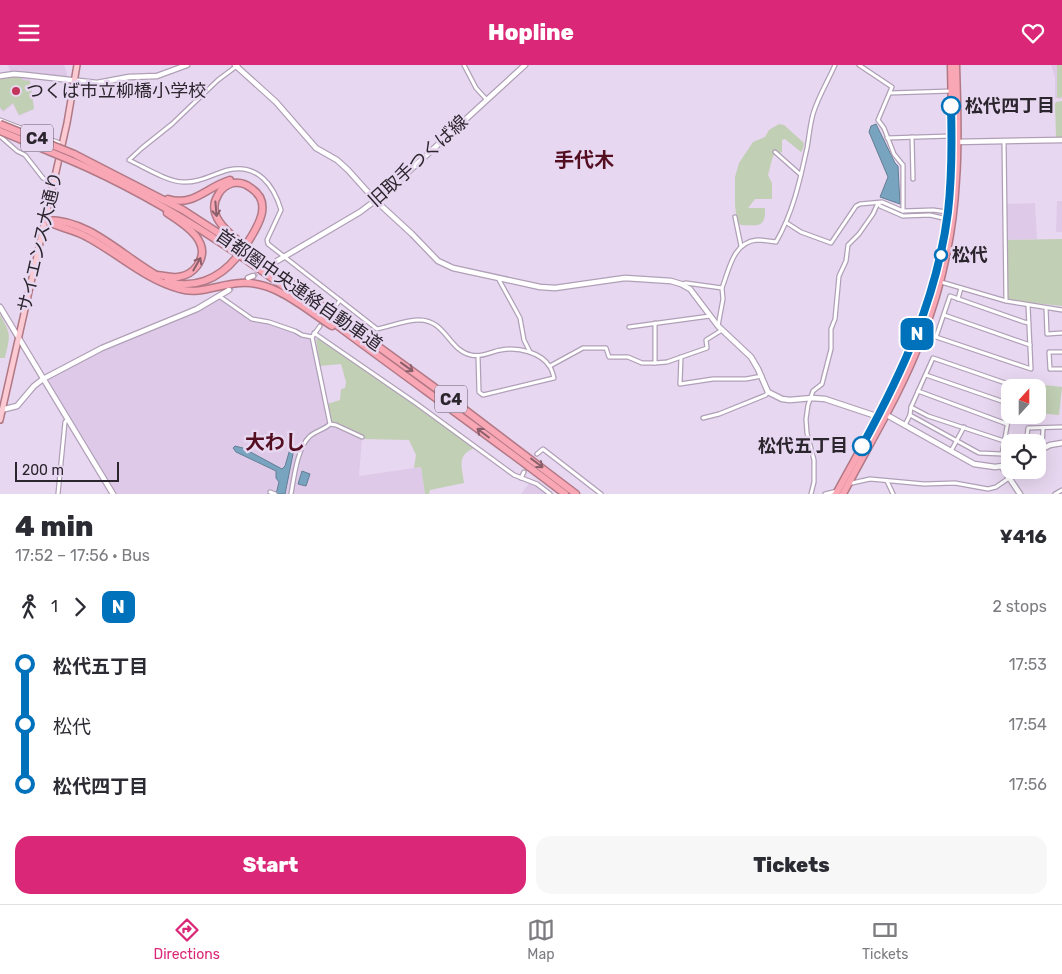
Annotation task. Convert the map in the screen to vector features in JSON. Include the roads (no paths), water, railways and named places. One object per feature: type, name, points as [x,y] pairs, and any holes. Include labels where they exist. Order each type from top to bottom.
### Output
[{"type":"highway","points":[[840,493],[849,482],[914,343],[937,281],[953,213],[957,167],[951,91],[951,65]]},
{"type":"highway","points":[[937,281],[948,216],[954,140],[956,65]]},
{"type":"highway","name":"首都圏中央連絡自動車道","points":[[3,123],[72,157],[144,196],[244,257],[565,494]]},
{"type":"highway","name":"首都圏中央連絡自動車道","points":[[0,131],[99,166],[183,210],[221,234],[325,307],[521,451],[576,494]]},
{"type":"highway","points":[[99,166],[116,172],[167,199],[177,202],[191,200],[228,181],[240,179],[248,181],[264,195],[266,209],[261,226],[247,246],[260,220],[262,207],[258,193],[252,188],[245,184],[232,183],[223,189],[217,197],[215,204],[215,213],[222,226],[235,238],[304,288],[325,307]]},
{"type":"highway","points":[[144,196],[150,203],[191,230],[201,247],[199,263],[191,273],[178,277],[155,275]]},
{"type":"highway","points":[[44,220],[56,220],[83,228],[155,275],[164,280],[182,284],[203,282],[224,271],[238,259],[224,275],[211,282],[198,286],[176,287]]},
{"type":"highway","points":[[44,220],[54,226],[74,230],[84,235],[145,275],[180,289],[200,290],[242,283],[266,286],[290,299],[379,356]]},
{"type":"highway","points":[[840,493],[881,415]]},
{"type":"main road","name":"サイエンス大通り","points":[[0,419],[62,144],[77,65]]},
{"type":"street","points":[[0,76],[26,75],[97,83],[129,77],[158,76],[187,65]]},
{"type":"street","points":[[464,65],[476,88],[486,99]]},
{"type":"street","name":"旧取手つくば線","points":[[277,261],[360,212],[398,183],[486,99],[525,65]]},
{"type":"street","points":[[550,366],[583,348],[606,348],[609,357],[628,357],[642,363],[655,363],[667,362],[707,348],[706,340],[720,328],[723,299],[722,288],[733,257],[741,246],[750,241],[776,242],[787,223],[813,115],[818,99],[835,65]]},
{"type":"street","points":[[858,65],[892,87],[878,120],[884,128],[894,154],[903,165],[903,211]]},
{"type":"street","points":[[478,356],[479,392],[483,395],[554,378],[550,366],[536,354],[502,349],[478,356],[470,355],[452,343],[441,328],[431,322],[419,320],[377,329],[268,244],[267,241],[281,210],[277,196],[269,184],[252,171],[230,169],[195,181],[183,183],[129,160],[236,66],[276,102],[312,144],[343,165],[375,201],[412,234],[438,261],[453,268],[540,287],[555,288],[625,277],[671,281],[681,284],[697,296],[720,328],[751,357],[762,375],[768,392],[782,399],[812,398],[836,401],[881,415],[905,425],[974,464],[1001,467]]},
{"type":"street","points":[[890,93],[951,91]]},
{"type":"street","points":[[0,120],[3,123],[62,144]]},
{"type":"street","points":[[3,123],[0,136],[17,151],[25,155],[43,177],[53,183]]},
{"type":"street","points":[[887,138],[912,137],[1004,141],[1062,140]]},
{"type":"street","points":[[912,137],[913,179]]},
{"type":"street","points":[[1004,141],[1006,301]]},
{"type":"street","points":[[775,152],[800,175]]},
{"type":"street","points":[[787,223],[800,232],[831,243],[856,206],[860,204],[882,202],[903,211],[933,211],[948,216]]},
{"type":"street","points":[[878,203],[880,206],[903,216],[948,216]]},
{"type":"street","points":[[811,494],[814,483],[814,460],[807,433],[806,419],[813,391],[822,384],[831,349],[831,329],[835,319],[839,276],[846,261],[848,245],[859,234],[878,203]]},
{"type":"street","points":[[735,217],[741,246]]},
{"type":"street","points":[[498,277],[520,318],[524,340],[531,353]]},
{"type":"street","points":[[937,281],[1006,301],[1062,310]]},
{"type":"street","points":[[681,284],[722,288]]},
{"type":"street","points":[[958,299],[961,288]]},
{"type":"street","points":[[1,410],[17,405],[34,385],[43,379],[102,348],[186,314],[229,290]]},
{"type":"street","points":[[219,295],[252,319],[312,337]]},
{"type":"street","points":[[1028,305],[1029,323],[1031,369],[936,337],[950,296],[1029,323]]},
{"type":"street","points":[[335,307],[340,300]]},
{"type":"street","points":[[0,307],[113,494]]},
{"type":"street","points":[[1046,308],[1048,334],[1062,333]]},
{"type":"street","points":[[944,315],[1030,345]]},
{"type":"street","points":[[629,327],[710,316]]},
{"type":"street","points":[[655,323],[655,363]]},
{"type":"street","points":[[320,326],[312,337],[330,424]]},
{"type":"street","points":[[314,333],[417,404],[514,475],[537,484],[550,494]]},
{"type":"street","points":[[1062,352],[1049,352],[1050,369],[1062,369]]},
{"type":"street","points":[[681,357],[680,384],[713,379],[746,379],[762,375]]},
{"type":"street","points":[[905,425],[933,358],[1001,382]]},
{"type":"street","points":[[926,375],[1001,401]]},
{"type":"street","points":[[918,391],[1001,422]]},
{"type":"street","points":[[702,418],[719,414],[766,395],[768,392]]},
{"type":"street","points":[[911,407],[928,416],[1001,440]]},
{"type":"street","points":[[910,415],[979,453],[1001,454]]},
{"type":"street","points":[[925,423],[928,416]]},
{"type":"street","points":[[58,494],[66,422],[68,419]]},
{"type":"street","points":[[291,494],[302,447],[312,434],[330,424],[362,437]]},
{"type":"street","points":[[1005,434],[1007,424]]},
{"type":"street","points":[[951,452],[964,427]]},
{"type":"street","points":[[1042,434],[1043,427]]},
{"type":"street","points":[[1027,434],[1028,428],[1062,427]]},
{"type":"street","points":[[1046,447],[1062,443]]},
{"type":"street","points":[[537,454],[543,449],[601,494]]},
{"type":"street","points":[[521,478],[524,472]]},
{"type":"street","points":[[849,482],[870,479],[924,484],[955,483],[988,489],[996,487],[1009,479],[1020,494]]},
{"type":"street","points":[[887,480],[893,494]]},
{"type":"street","points":[[1055,494],[1062,490]]},
{"type":"street","points":[[270,492],[275,494]]},
{"type":"street","points":[[825,494],[840,493]]},
{"type":"water","points":[[876,124],[898,166],[900,204],[880,197],[888,177],[869,132],[871,126]]},
{"type":"water","points":[[235,446],[243,448],[282,469],[285,466],[290,449],[294,449],[285,494],[276,494],[279,482],[276,478],[276,471],[236,452],[233,448]]},
{"type":"water","points":[[302,471],[310,474],[306,486],[298,484]]},
{"type":"tunnel","points":[[253,276],[277,261]]},
{"type":"tunnel","points":[[229,290],[248,278]]},
{"type":"place","name":"つくば市立柳橋小学校","points":[[16,91]]},
{"type":"place","name":"松代四丁目","points":[[951,106]]},
{"type":"place","name":"松代","points":[[941,255]]},
{"type":"place","name":"松代五丁目","points":[[862,446]]},
{"type":"district","name":"手代木","points":[[584,160]]},
{"type":"district","name":"大わし","points":[[275,442]]}]
